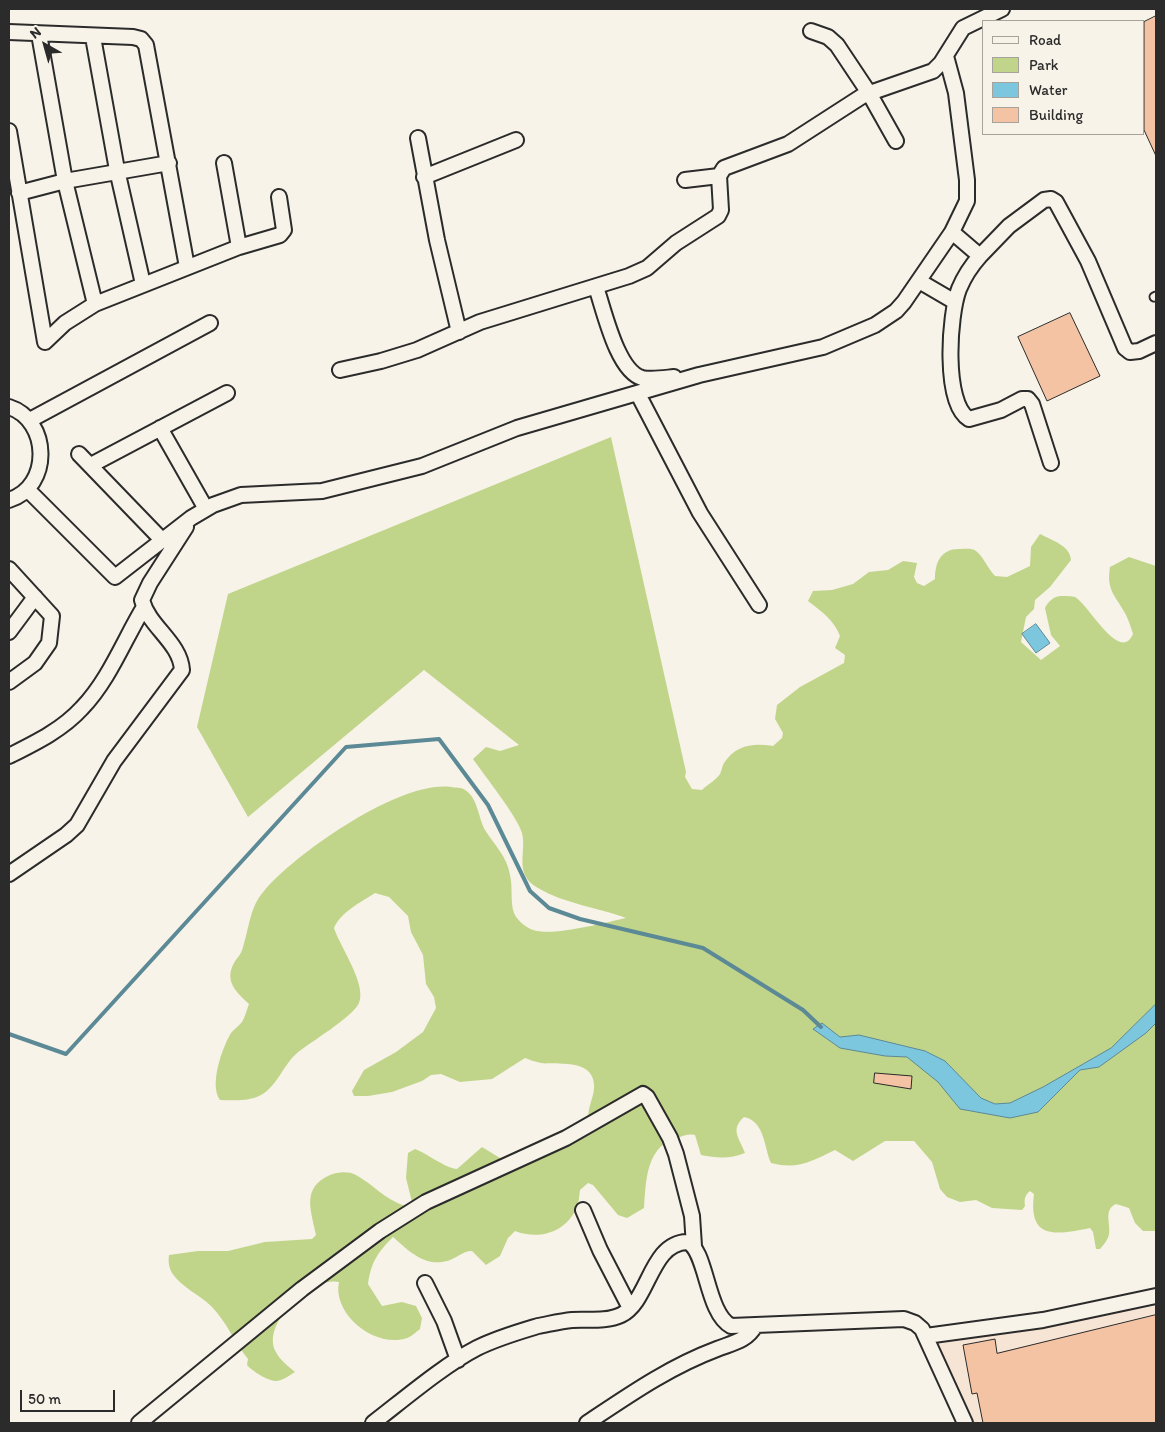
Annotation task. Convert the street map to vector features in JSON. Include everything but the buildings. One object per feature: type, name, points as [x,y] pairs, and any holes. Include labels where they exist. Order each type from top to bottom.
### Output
[{"type":"street","points":[[340,370],[381,361],[417,350],[480,322],[639,272],[676,243],[715,219],[721,210],[718,176],[724,168],[792,142],[869,93],[926,74],[938,67],[963,28],[1002,9]]},
{"type":"street","points":[[811,31],[821,33],[833,41],[869,93],[896,140]]},
{"type":"street","points":[[9,32],[133,37],[141,39],[146,45],[169,163],[186,267]]},
{"type":"street","points":[[39,34],[65,181],[95,304]]},
{"type":"street","points":[[93,36],[118,170],[143,284]]},
{"type":"street","points":[[27,489],[115,576],[191,518],[206,509],[241,495],[322,491],[390,476],[450,456],[517,428],[699,375],[823,347],[852,336],[896,311],[952,232],[967,200],[968,180],[956,93],[946,56]]},
{"type":"street","points":[[9,131],[16,200],[45,342],[65,323],[95,304],[186,267],[283,233],[279,196]]},
{"type":"street","points":[[418,138],[444,273],[459,332]]},
{"type":"street","points":[[424,177],[516,140]]},
{"type":"street","points":[[16,200],[65,181],[118,170],[169,163]]},
{"type":"street","points":[[224,163],[239,247]]},
{"type":"street","points":[[685,180],[718,176]]},
{"type":"street","points":[[1051,463],[1032,404],[1028,399],[1022,399],[1001,410],[969,419],[958,409],[951,368],[955,302],[958,289],[968,271],[980,256],[1009,226],[1044,200],[1051,199],[1056,202],[1088,261],[1125,348],[1130,352],[1139,351],[1156,343]]},
{"type":"street","points":[[952,232],[980,256]]},
{"type":"street","points":[[918,281],[955,302]]},
{"type":"street","points":[[596,287],[622,360],[633,374],[643,378],[699,375]]},
{"type":"street","points":[[30,420],[210,323]]},
{"type":"street","points":[[91,465],[227,393]]},
{"type":"street","points":[[638,394],[704,520],[759,605]]},
{"type":"street","points":[[9,407],[30,420],[39,437],[42,455],[37,473],[27,489],[9,500]]},
{"type":"street","points":[[160,428],[206,509]]},
{"type":"street","points":[[79,454],[163,541]]},
{"type":"street","points":[[9,874],[66,835],[77,825],[114,761],[146,716],[176,681],[182,670],[177,653],[150,619],[142,600],[144,593],[191,518]]},
{"type":"street","points":[[9,569],[52,616],[49,643],[35,663],[9,682]]},
{"type":"street","points":[[9,632],[35,597]]},
{"type":"street","points":[[9,756],[47,736],[83,708],[97,691],[144,607]]},
{"type":"street","points":[[140,1423],[302,1290],[380,1231],[426,1202],[566,1138],[643,1094],[647,1097],[665,1129],[676,1154],[692,1216],[694,1246],[708,1286],[725,1322],[731,1326],[822,1321],[904,1320],[916,1323],[926,1336],[965,1423]]},
{"type":"street","points":[[583,1210],[600,1250],[630,1308]]},
{"type":"street","points":[[373,1423],[389,1418],[458,1360],[482,1346],[518,1332],[563,1321],[616,1317],[630,1308],[655,1267],[668,1251],[682,1242],[694,1246]]},
{"type":"street","points":[[425,1283],[444,1321],[458,1360]]},
{"type":"street","points":[[926,1336],[1043,1320],[1156,1296]]},
{"type":"street","points":[[587,1423],[658,1376],[708,1352],[744,1339],[755,1326]]},
{"type":"shaded area","points":[[1156,1306],[1156,1423],[970,1423],[938,1342]]},
{"type":"green space","points":[[611,437],[686,772],[685,777],[692,789],[702,790],[721,773],[724,763],[734,752],[752,745],[773,746],[782,738],[783,733],[775,719],[777,705],[800,687],[844,663],[845,655],[835,648],[840,636],[837,630],[827,616],[808,601],[813,591],[832,590],[853,584],[869,572],[888,570],[903,561],[917,563],[914,577],[917,583],[924,586],[935,579],[936,567],[940,557],[954,549],[974,550],[979,553],[995,576],[1007,577],[1030,566],[1031,547],[1040,534],[1064,547],[1071,560],[1050,587],[1035,600],[1034,609],[1026,617],[1021,642],[1041,660],[1060,646],[1051,635],[1045,608],[1050,601],[1057,596],[1075,597],[1113,638],[1120,642],[1127,641],[1133,634],[1126,615],[1111,588],[1109,582],[1110,567],[1129,557],[1156,566],[1156,1231],[1143,1231],[1135,1223],[1129,1208],[1116,1204],[1110,1210],[1108,1217],[1108,1238],[1100,1249],[1096,1249],[1093,1232],[1090,1228],[1055,1232],[1047,1231],[1040,1227],[1035,1220],[1033,1209],[1034,1194],[1030,1191],[1026,1196],[1025,1206],[1022,1210],[992,1208],[976,1200],[960,1202],[947,1197],[940,1189],[932,1162],[914,1141],[885,1141],[853,1161],[835,1150],[812,1161],[797,1165],[771,1163],[760,1129],[751,1120],[744,1117],[737,1126],[737,1134],[745,1153],[723,1157],[701,1155],[695,1135],[685,1135],[669,1141],[660,1147],[654,1155],[647,1175],[644,1208],[627,1218],[618,1215],[593,1185],[588,1183],[580,1190],[577,1207],[565,1224],[558,1229],[542,1234],[524,1234],[515,1231],[508,1238],[500,1256],[486,1265],[472,1251],[465,1252],[447,1261],[431,1262],[424,1260],[393,1237],[376,1259],[368,1284],[382,1306],[402,1302],[416,1306],[422,1318],[420,1329],[412,1336],[395,1340],[370,1334],[349,1317],[342,1306],[339,1282],[328,1282],[316,1286],[303,1294],[282,1316],[275,1328],[273,1340],[276,1352],[295,1372],[278,1381],[256,1373],[247,1365],[248,1359],[217,1312],[181,1283],[172,1273],[169,1255],[198,1251],[228,1251],[265,1242],[312,1239],[316,1235],[310,1200],[312,1193],[315,1186],[321,1180],[336,1173],[346,1172],[356,1175],[391,1200],[405,1206],[412,1202],[406,1178],[408,1153],[415,1149],[447,1166],[457,1169],[482,1147],[500,1158],[530,1154],[589,1123],[588,1117],[594,1089],[592,1076],[580,1066],[541,1063],[525,1058],[492,1079],[460,1082],[441,1074],[431,1075],[422,1081],[392,1092],[354,1096],[352,1091],[364,1070],[396,1052],[423,1032],[436,1008],[434,997],[426,984],[423,955],[411,932],[408,916],[389,897],[375,893],[346,912],[334,928],[359,986],[359,1003],[355,1009],[340,1023],[296,1054],[267,1091],[246,1100],[220,1100],[216,1085],[218,1066],[231,1033],[243,1020],[249,1004],[233,986],[230,975],[231,969],[241,953],[250,918],[259,897],[279,875],[350,822],[405,795],[430,788],[451,787],[464,789],[473,798],[485,830],[506,862],[511,880],[514,913],[524,925],[530,929],[545,932],[581,928],[626,918],[559,898],[530,882],[523,870],[523,841],[519,826],[473,759],[486,747],[500,751],[519,745],[424,670],[248,817],[197,727],[228,594]],"holes":[[[1075,1072],[1045,1105],[1032,1104]]]},
{"type":"water","points":[[1036,624],[1050,643],[1036,653],[1022,634]]},
{"type":"water","points":[[1156,1004],[1156,1023],[1146,1033],[1099,1067],[1080,1070],[1038,1112],[1010,1118],[960,1109],[938,1082],[907,1057],[885,1056],[840,1048],[813,1029],[822,1023],[840,1037],[859,1035],[925,1051],[945,1061],[981,1098],[995,1104],[1010,1103],[1043,1087],[1111,1048]]},
{"type":"waterway","points":[[9,1034],[66,1054],[346,747],[439,739],[488,805],[530,891],[549,908],[580,919],[703,948],[803,1010],[821,1027]]}]
